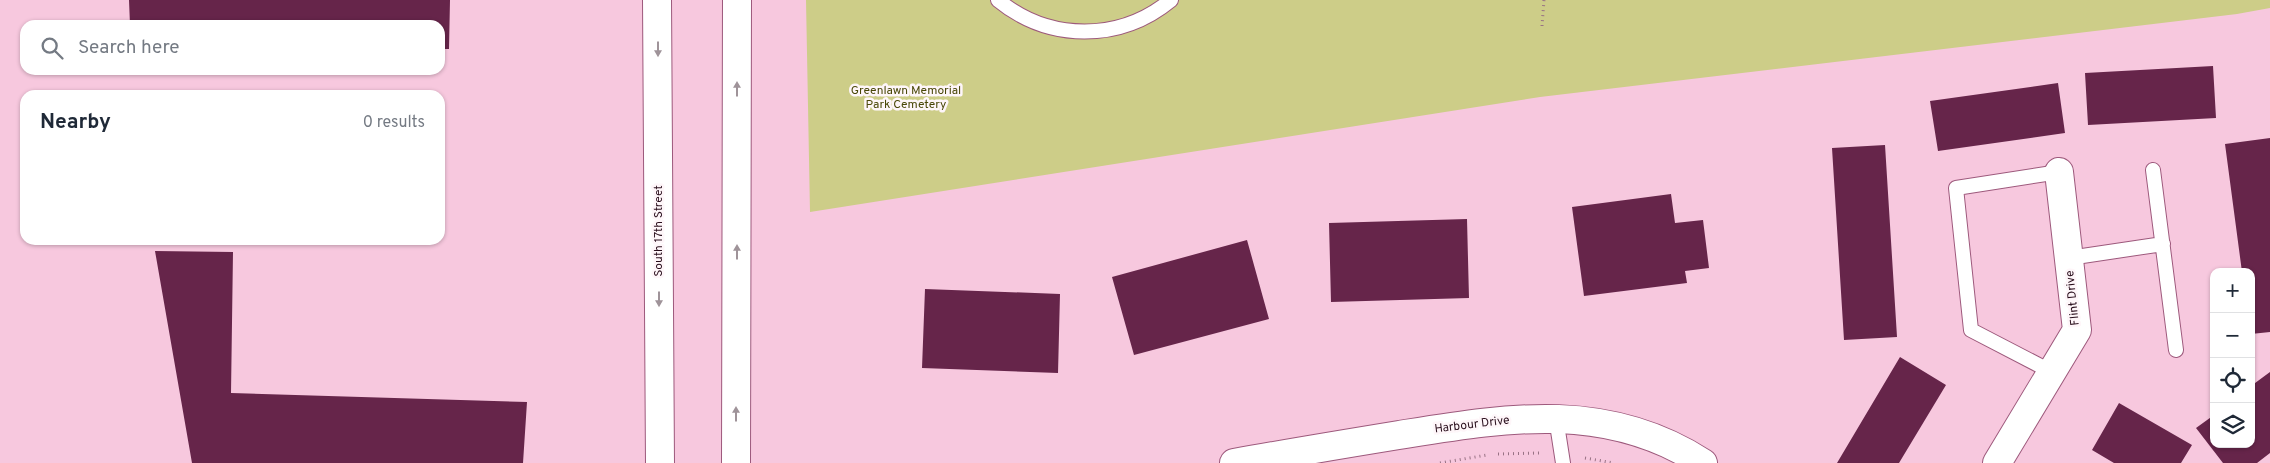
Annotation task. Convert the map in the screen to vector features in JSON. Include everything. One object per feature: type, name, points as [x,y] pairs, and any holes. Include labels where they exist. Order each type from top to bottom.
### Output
[{"type":"main road","name":"South 17th Street","points":[[657,0],[660,463]]},
{"type":"main road","points":[[736,463],[737,0]]},
{"type":"main road","name":"Flint Drive","points":[[1997,463],[2078,330],[2059,172]]},
{"type":"main road","name":"Harbour Drive","points":[[1234,463],[1490,420],[1556,418],[1575,418],[1605,423],[1646,434],[1685,451],[1703,463]]},
{"type":"lane","points":[[998,0],[1010,10],[1034,22],[1058,30],[1084,32],[1110,30],[1135,22],[1158,10],[1171,0]]},
{"type":"lane","points":[[2153,170],[2176,350]]},
{"type":"lane","points":[[2052,372],[1971,330],[1956,188],[2059,172]]},
{"type":"lane","points":[[2069,258],[2163,244]]},
{"type":"lane","points":[[1556,418],[1562,458]]},
{"type":"path","points":[[1542,26],[1544,0]]},
{"type":"path","points":[[1440,463],[1493,454],[1614,463]]},
{"type":"green space","name":"Greenlawn Memorial Park Cemetery","points":[[806,0],[2270,0],[2270,8],[2237,14],[1540,97],[810,212]]},
{"type":"building","points":[[129,0],[450,0],[449,49],[445,49],[445,20],[130,20]]},
{"type":"building","points":[[2213,66],[2216,118],[2088,125],[2085,73]]},
{"type":"building","points":[[2058,83],[2065,133],[1938,151],[1930,101]]},
{"type":"building","points":[[2270,138],[2270,332],[2255,334],[2255,268],[2241,268],[2225,144]]},
{"type":"building","points":[[1885,145],[1897,337],[1844,340],[1832,148]]},
{"type":"building","points":[[1671,194],[1675,223],[1703,220],[1709,268],[1685,271],[1687,283],[1584,296],[1572,207]]},
{"type":"building","points":[[1467,219],[1469,298],[1331,302],[1329,223]]},
{"type":"building","points":[[1247,240],[1269,319],[1134,355],[1112,277]]},
{"type":"building","points":[[155,251],[233,252],[231,393],[527,402],[523,463],[192,463]]},
{"type":"building","points":[[925,289],[1060,294],[1058,373],[922,368]]},
{"type":"building","points":[[1900,357],[1946,385],[1899,463],[1837,463]]},
{"type":"building","points":[[2270,372],[2270,453],[2257,463],[2223,463],[2211,448],[2255,448],[2255,383]]},
{"type":"building","points":[[2119,403],[2192,445],[2181,463],[2114,463],[2092,450]]},
{"type":"building","points":[[2210,418],[2210,446],[2196,428]]}]
